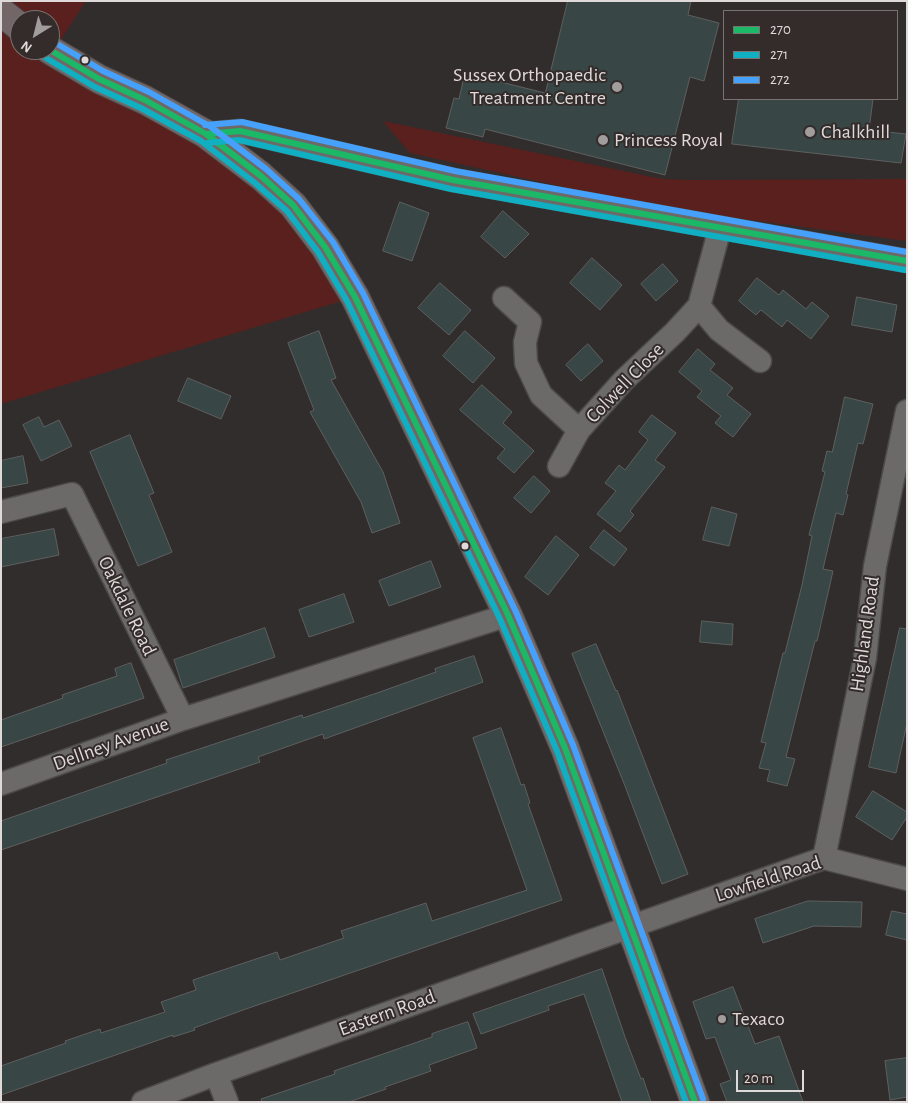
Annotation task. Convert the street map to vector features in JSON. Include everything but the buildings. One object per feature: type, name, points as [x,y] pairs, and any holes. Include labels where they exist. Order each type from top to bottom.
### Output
[{"type":"main road","points":[[60,56],[99,79],[145,100],[206,134],[261,176],[293,205],[325,247],[355,297],[508,615],[565,748],[693,1101]]},
{"type":"street","points":[[206,134],[240,131],[453,180],[907,261]]},
{"type":"street","name":"Colwell Close","points":[[559,466],[579,430],[624,380],[676,332],[699,306],[720,228]]},
{"type":"street","points":[[504,298],[530,322],[525,342],[526,363],[542,395],[579,430]]},
{"type":"street","points":[[699,306],[718,330],[760,362]]},
{"type":"street","name":"Highland Road","points":[[824,858],[865,658],[874,566],[907,411]]},
{"type":"street","name":"Oakdale Road","points":[[1,512],[72,494],[183,719]]},
{"type":"street","name":"Dellney Avenue","points":[[1,784],[183,719],[508,615]]},
{"type":"street","name":"Lowfield Road","points":[[630,926],[824,858],[907,879]]},
{"type":"street","name":"Eastern Road","points":[[143,1102],[216,1074],[630,926]]},
{"type":"street","points":[[216,1074],[226,1102]]},
{"type":"shaded area","points":[[1,1],[86,1],[60,41],[60,10],[10,10],[10,60],[60,60],[60,56],[293,205],[355,297],[1,404]]},
{"type":"shaded area","points":[[383,121],[662,179],[907,179],[907,241],[655,207],[410,153]]},
{"type":"transit line","name":"272","points":[[60,46],[103,71],[149,92],[211,127],[266,169],[299,199],[333,242],[363,293],[516,612],[573,745],[703,1099]]},
{"type":"transit line","name":"270","points":[[60,56],[99,79],[145,100],[206,134],[261,176],[293,205],[325,247],[355,297],[508,615],[565,748],[695,1102]]},
{"type":"transit line","name":"271","points":[[49,60],[95,87],[141,108],[201,141],[255,183],[287,211],[318,252],[347,301],[500,619],[557,751],[686,1102]]},
{"type":"transit line","name":"272","points":[[205,125],[242,122],[455,171],[907,252]]},
{"type":"transit line","name":"270","points":[[206,134],[240,131],[453,180],[907,261]]},
{"type":"transit line","name":"271","points":[[207,143],[239,140],[451,189],[905,270]]},
{"type":"place","name":"Sussex Orthopaedic Treatment Centre","points":[[617,87]]},
{"type":"place","name":"Chalkhill","points":[[810,132]]},
{"type":"place","name":"Princess Royal","points":[[603,140]]},
{"type":"place","name":"Texaco","points":[[722,1019]]}]
